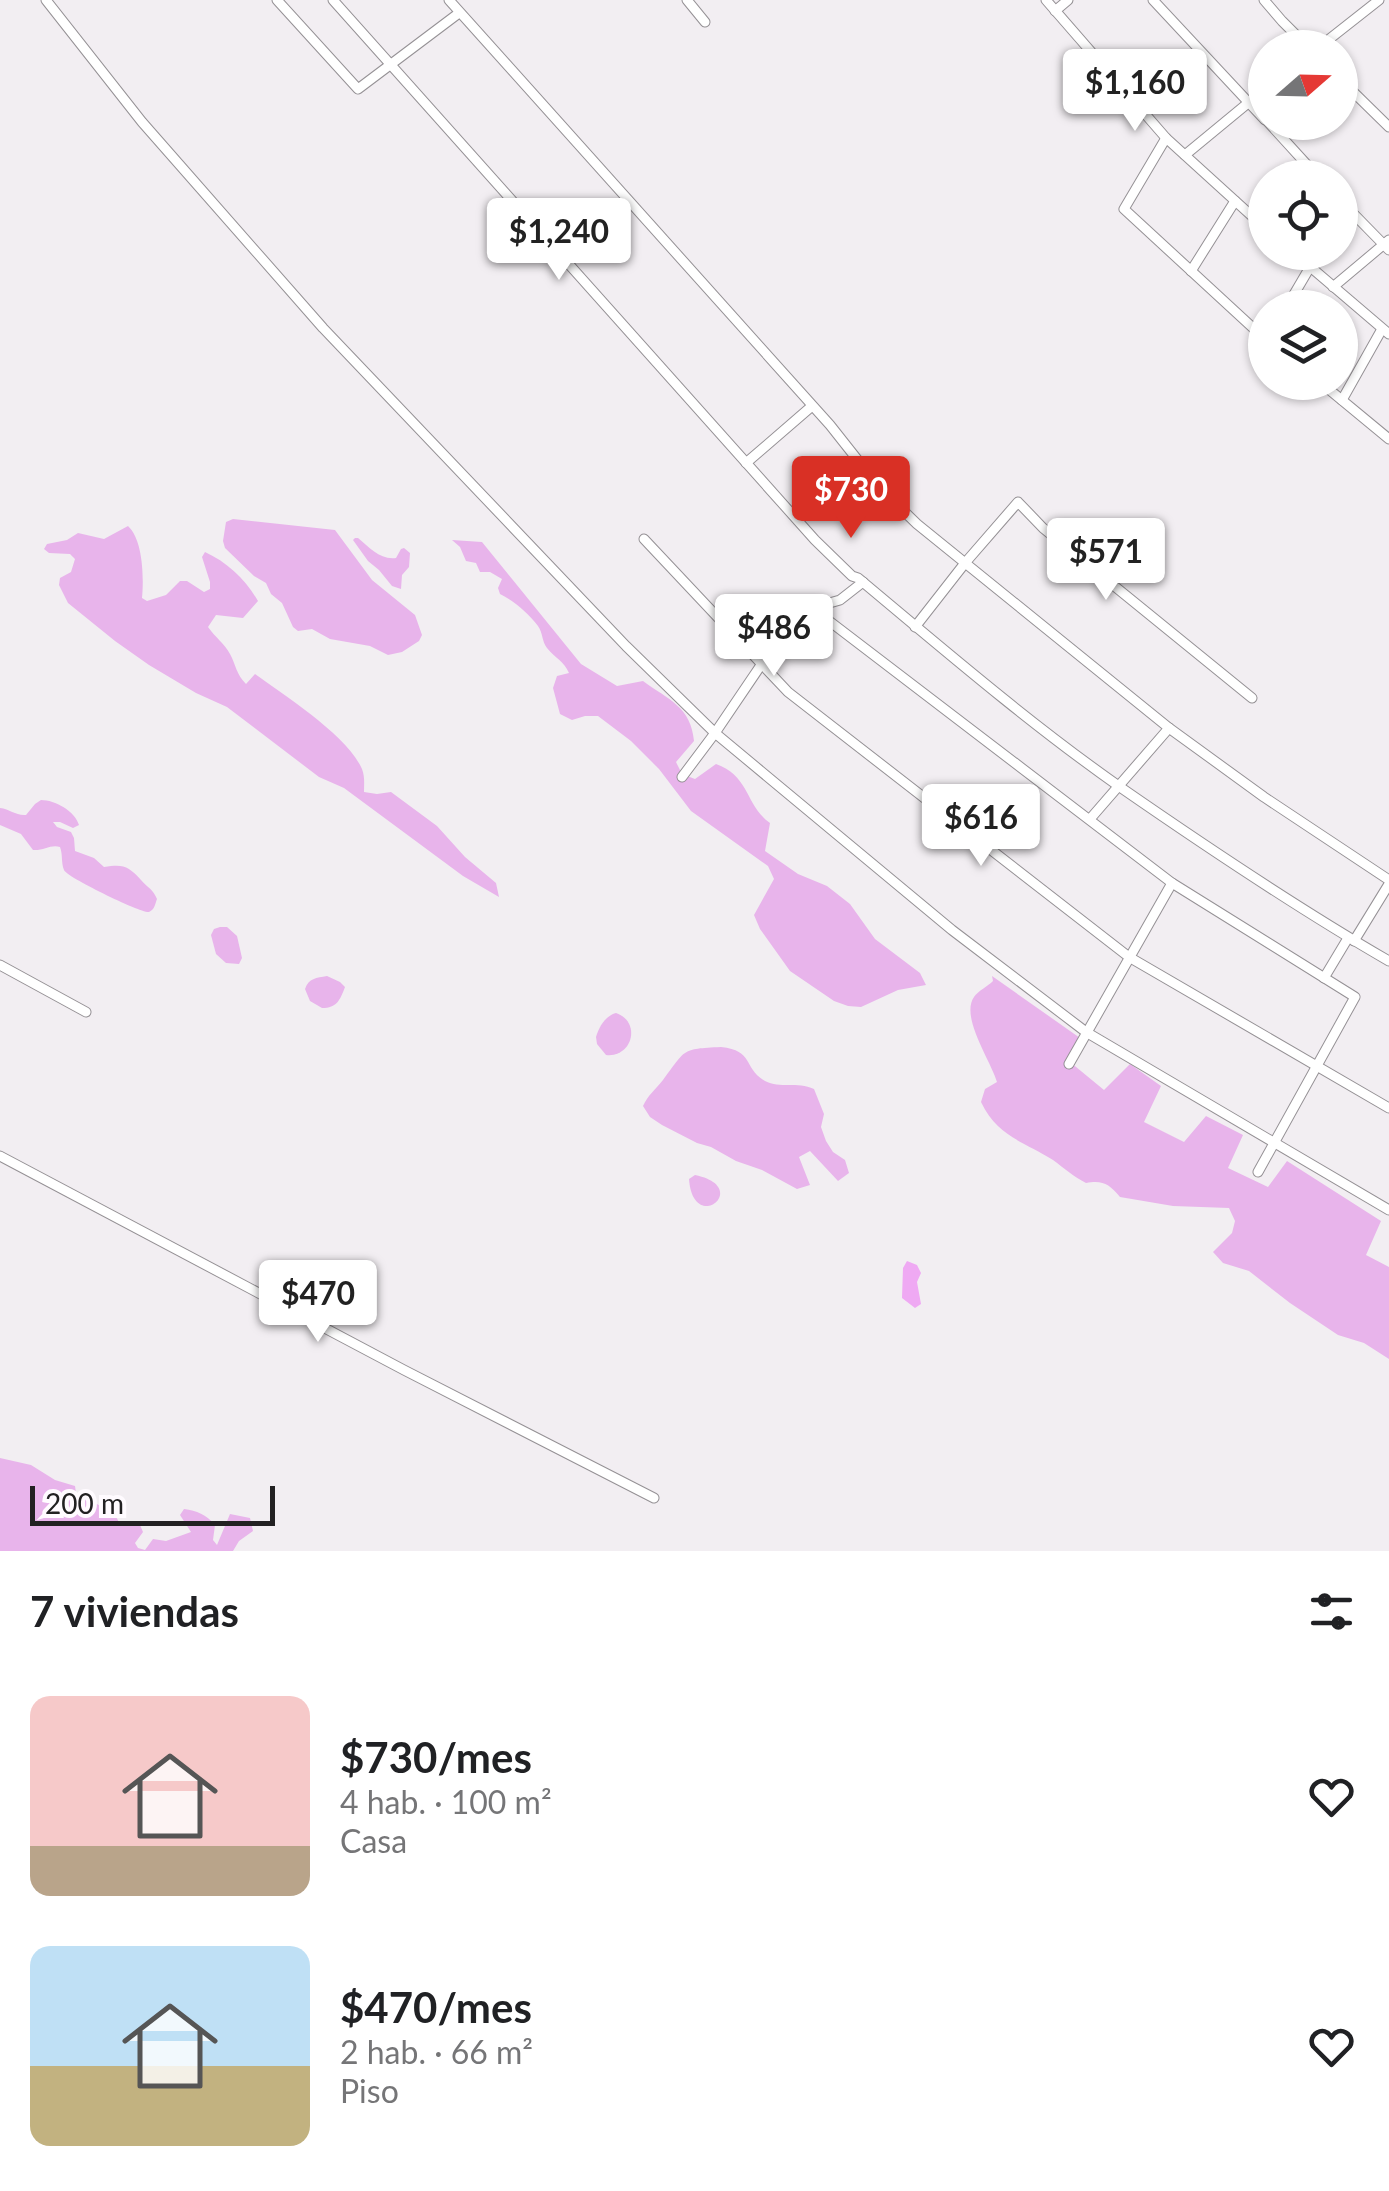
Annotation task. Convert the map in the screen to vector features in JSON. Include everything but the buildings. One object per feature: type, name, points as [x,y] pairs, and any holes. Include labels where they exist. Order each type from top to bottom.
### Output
[{"type":"street","points":[[46,0],[142,122],[323,328],[626,646],[715,733],[952,930],[1086,1032],[1389,1210]]},
{"type":"street","points":[[277,0],[358,89],[459,13]]},
{"type":"street","points":[[333,0],[393,63]]},
{"type":"street","points":[[340,0],[815,540],[852,576],[1119,786],[1389,962]]},
{"type":"street","points":[[448,0],[812,406],[878,488],[1169,728],[1389,882],[1324,978]]},
{"type":"street","points":[[688,0],[706,22]]},
{"type":"street","points":[[1046,0],[1166,138],[1248,213]]},
{"type":"street","points":[[1055,11],[1068,0]]},
{"type":"street","points":[[1153,0],[1248,101]]},
{"type":"street","points":[[1264,0],[1291,30]]},
{"type":"street","points":[[1340,30],[1378,0]]},
{"type":"street","points":[[1358,97],[1389,127]]},
{"type":"street","points":[[1185,155],[1248,103]]},
{"type":"street","points":[[1166,138],[1124,209],[1248,323]]},
{"type":"street","points":[[1284,140],[1302,160]]},
{"type":"street","points":[[1191,271],[1235,201]]},
{"type":"street","points":[[1333,287],[1387,245],[1358,217]]},
{"type":"street","points":[[1312,270],[1386,332],[1358,375]]},
{"type":"street","points":[[1342,400],[1389,439]]},
{"type":"street","points":[[748,461],[812,406]]},
{"type":"street","points":[[916,628],[1018,502],[1044,528],[1252,698]]},
{"type":"street","points":[[644,539],[788,692],[1129,958],[1389,1108]]},
{"type":"street","points":[[682,777],[761,665],[814,629],[826,604],[840,600],[860,580]]},
{"type":"street","points":[[820,614],[1172,882],[1355,997],[1258,1172]]},
{"type":"street","points":[[1090,820],[1169,728]]},
{"type":"street","points":[[1068,1064],[1172,882]]},
{"type":"street","points":[[0,964],[86,1012]]},
{"type":"street","points":[[0,1156],[654,1498]]},
{"type":"shaded area","points":[[233,519],[335,530],[372,580],[415,615],[422,635],[419,641],[402,652],[388,655],[370,646],[330,639],[312,629],[298,631],[266,583],[225,548],[226,522]]},
{"type":"shaded area","points":[[128,526],[140,549],[142,598],[147,601],[166,595],[180,581],[204,592],[210,589],[202,557],[205,552],[235,572],[258,601],[243,618],[216,615],[208,627],[228,650],[246,684],[255,674],[329,730],[362,769],[364,792],[391,792],[437,826],[496,883],[499,897],[463,876],[344,788],[319,777],[227,707],[149,665],[68,603],[59,585],[60,578],[71,572],[75,559],[70,554],[49,553],[44,549],[47,544],[78,533],[104,539]]},
{"type":"shaded area","points":[[355,538],[385,557],[396,558],[404,548],[410,553],[401,589],[392,586],[368,561]]},
{"type":"shaded area","points":[[452,540],[482,542],[581,664],[617,686],[643,681],[677,705],[688,720],[694,741],[676,762],[682,774],[695,779],[716,764],[727,769],[770,823],[765,851],[798,874],[827,886],[850,904],[875,939],[920,973],[926,985],[898,990],[861,1007],[848,1006],[790,971],[754,915],[774,879],[768,866],[691,811],[659,769],[598,716],[572,720],[560,714],[553,688],[557,676],[569,673],[567,669],[547,648],[534,621],[500,594],[502,579],[490,572],[480,572],[476,563],[466,561]]},
{"type":"shaded area","points":[[41,800],[64,807],[77,820],[79,825],[73,828],[53,822],[71,832],[75,851],[94,858],[104,867],[125,867],[152,891],[157,899],[149,912],[68,874],[60,847],[33,850],[21,834],[0,825],[0,808],[26,815]]},
{"type":"shaded area","points":[[220,927],[227,927],[237,936],[242,958],[239,964],[226,963],[216,954],[211,935]]},
{"type":"shaded area","points":[[327,976],[345,987],[337,1002],[322,1008],[310,1001],[305,989],[316,978]]},
{"type":"shaded area","points":[[992,976],[1080,1038],[1070,1062],[1104,1090],[1130,1064],[1161,1086],[1144,1122],[1184,1142],[1206,1116],[1243,1135],[1228,1168],[1268,1187],[1287,1161],[1381,1221],[1366,1255],[1389,1267],[1389,1359],[1364,1343],[1338,1335],[1249,1271],[1223,1263],[1213,1252],[1232,1233],[1235,1221],[1229,1208],[1173,1206],[1120,1197],[1105,1184],[1082,1181],[995,1123],[981,1102],[985,1089],[997,1082],[971,1016],[974,997],[993,981]]},
{"type":"shaded area","points":[[616,1013],[629,1024],[631,1038],[622,1051],[606,1055],[596,1037],[603,1022]]},
{"type":"shaded area","points":[[721,1047],[739,1052],[765,1081],[814,1089],[824,1114],[821,1127],[826,1141],[845,1160],[849,1173],[838,1181],[810,1151],[799,1157],[810,1185],[797,1189],[650,1117],[643,1106],[645,1102],[681,1056],[691,1050]]},
{"type":"shaded area","points":[[695,1175],[712,1181],[719,1189],[720,1197],[715,1203],[700,1204],[693,1196],[689,1179]]},
{"type":"shaded area","points":[[907,1261],[917,1265],[921,1273],[917,1282],[921,1304],[915,1308],[902,1298],[903,1268]]},
{"type":"shaded area","points":[[0,1458],[31,1465],[55,1480],[75,1486],[76,1493],[114,1513],[121,1526],[134,1522],[140,1525],[143,1532],[135,1543],[138,1548],[145,1550],[153,1539],[166,1541],[191,1532],[180,1515],[184,1509],[212,1521],[217,1545],[230,1514],[250,1518],[253,1531],[233,1551],[0,1551]]}]
